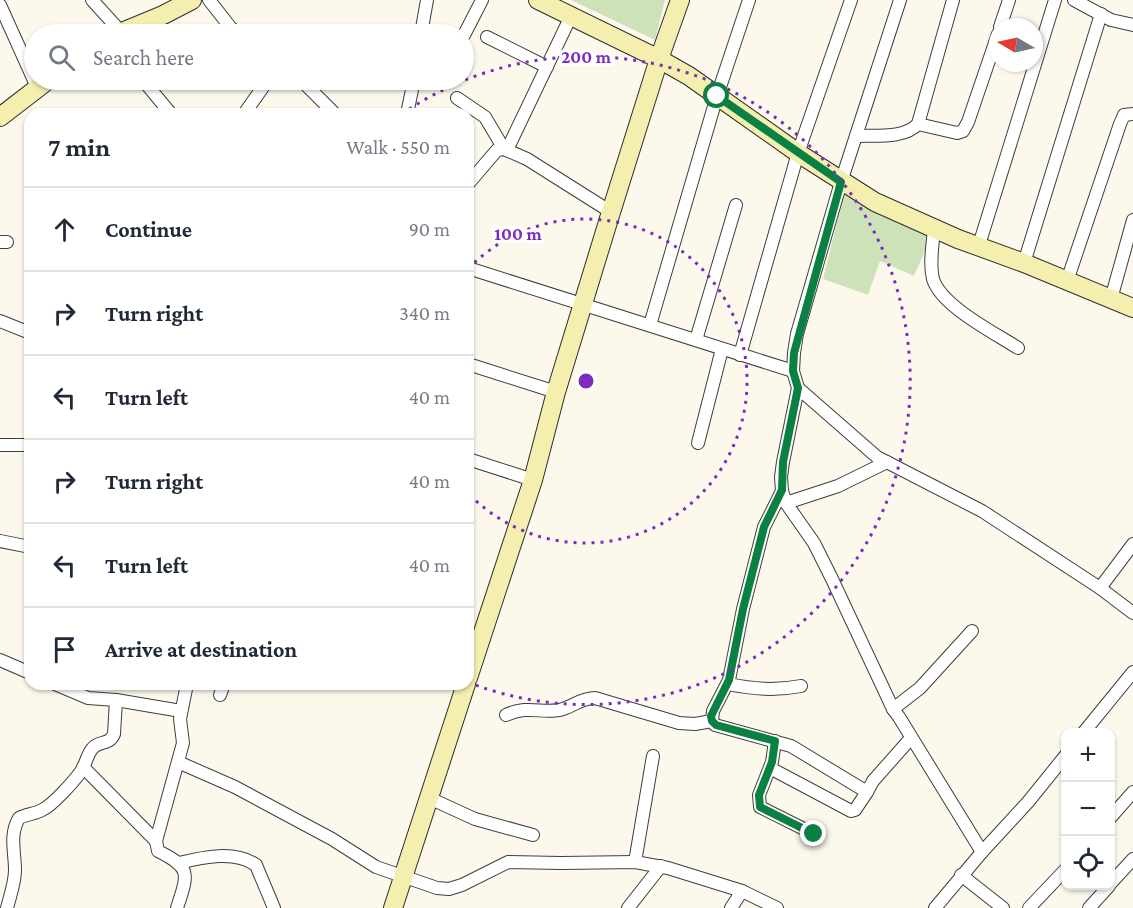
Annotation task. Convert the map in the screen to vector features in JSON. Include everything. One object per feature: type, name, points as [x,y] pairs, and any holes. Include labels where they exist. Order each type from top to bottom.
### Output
[{"type":"street","points":[[92,0],[111,24]]},
{"type":"street","points":[[142,24],[192,0]]},
{"type":"street","points":[[209,0],[228,24]]},
{"type":"street","points":[[423,24],[427,0]]},
{"type":"street","points":[[470,24],[482,0]]},
{"type":"street","points":[[538,0],[659,58],[841,182],[875,202],[1133,308]]},
{"type":"street","points":[[474,644],[533,480],[556,392],[611,212],[659,58],[680,0]]},
{"type":"street","points":[[650,325],[717,96],[748,0]]},
{"type":"street","points":[[740,355],[798,153],[850,0]]},
{"type":"street","points":[[900,0],[841,182],[797,334],[793,371],[798,388],[783,462],[784,497],[814,543],[893,710],[900,717],[982,852]]},
{"type":"street","points":[[856,136],[899,134],[913,130],[918,124],[953,0]]},
{"type":"street","points":[[1003,18],[1009,0]]},
{"type":"street","points":[[979,245],[1055,0]]},
{"type":"street","points":[[1074,0],[1111,20],[1133,25]]},
{"type":"street","points":[[0,5],[24,49]]},
{"type":"street","points":[[1024,263],[1101,14]]},
{"type":"street","points":[[506,149],[572,16]]},
{"type":"street","points":[[487,37],[548,67]]},
{"type":"street","points":[[918,124],[957,133],[963,131],[968,123],[989,61]]},
{"type":"street","points":[[1,114],[34,90]]},
{"type":"street","points":[[151,90],[166,108]]},
{"type":"street","points":[[248,108],[261,90]]},
{"type":"street","points":[[311,90],[328,108]]},
{"type":"street","points":[[408,108],[412,90]]},
{"type":"street","points":[[457,98],[472,108]]},
{"type":"street","points":[[474,110],[485,117],[506,149],[527,159],[611,212]]},
{"type":"street","points":[[1067,281],[1120,124],[1124,115],[1133,114]]},
{"type":"street","points":[[474,177],[497,150],[506,149]]},
{"type":"street","points":[[696,340],[736,205]]},
{"type":"street","points":[[1111,299],[1133,220]]},
{"type":"street","points":[[934,228],[932,267],[939,291],[974,320],[1018,348]]},
{"type":"street","points":[[474,270],[793,371]]},
{"type":"street","points":[[0,321],[24,331]]},
{"type":"street","points":[[698,443],[722,349]]},
{"type":"street","points":[[474,366],[556,392]]},
{"type":"street","points":[[798,388],[877,457],[982,511],[1100,588],[1133,613]]},
{"type":"street","points":[[0,445],[24,445]]},
{"type":"street","points":[[474,461],[533,480]]},
{"type":"street","points":[[712,721],[713,711],[728,684],[760,540],[768,517],[784,497],[838,486],[887,462]]},
{"type":"street","points":[[0,541],[24,546]]},
{"type":"street","points":[[1100,588],[1133,544]]},
{"type":"street","points":[[893,710],[920,688],[972,631]]},
{"type":"street","points":[[0,660],[24,670]]},
{"type":"street","points":[[1087,728],[1133,672]]},
{"type":"street","points":[[728,684],[763,690],[781,690],[801,686]]},
{"type":"street","points":[[69,690],[88,698],[116,700],[181,711]]},
{"type":"street","points":[[177,908],[185,884],[185,874],[179,863],[158,851],[156,842],[183,743],[180,719],[186,690]]},
{"type":"street","points":[[393,908],[464,690]]},
{"type":"street","points":[[506,714],[522,708],[562,710],[588,698],[679,723],[695,724],[712,721]]},
{"type":"street","points":[[7,908],[15,871],[13,844],[16,823],[20,818],[40,812],[56,800],[83,767],[91,749],[112,740],[116,700]]},
{"type":"street","points":[[712,721],[716,725],[791,746],[867,792]]},
{"type":"street","points":[[770,768],[851,811],[855,810],[873,781],[911,738]]},
{"type":"street","points":[[775,741],[770,768],[759,795],[760,807],[814,834]]},
{"type":"street","points":[[635,862],[653,756]]},
{"type":"street","points":[[935,908],[961,874],[1028,802],[1061,760]]},
{"type":"street","points":[[178,762],[235,787],[332,839],[376,867],[437,888],[449,889],[462,885],[508,862],[635,862],[661,866],[742,891],[777,908]]},
{"type":"street","points":[[83,767],[156,842]]},
{"type":"street","points":[[1115,812],[1133,792]]},
{"type":"street","points":[[429,798],[475,819],[533,835]]},
{"type":"street","points":[[179,863],[198,858],[225,856],[251,861],[256,865],[274,908]]},
{"type":"street","points":[[1115,879],[1133,859]]},
{"type":"street","points":[[628,908],[661,866]]},
{"type":"street","points":[[1029,908],[1061,873]]},
{"type":"street","points":[[961,874],[1003,908]]},
{"type":"street","points":[[1089,908],[1105,890]]},
{"type":"street","points":[[731,908],[742,891]]},
{"type":"green space","points":[[571,0],[665,0],[655,40]]},
{"type":"green space","points":[[844,194],[931,237],[914,276],[880,261],[868,295],[823,279]]},
{"type":"route","points":[[717,96],[841,182],[797,334],[793,371],[798,388],[783,462],[782,490],[768,517],[760,540],[729,680],[711,716],[716,725],[775,741],[772,762],[758,803],[764,810],[814,834]]}]
